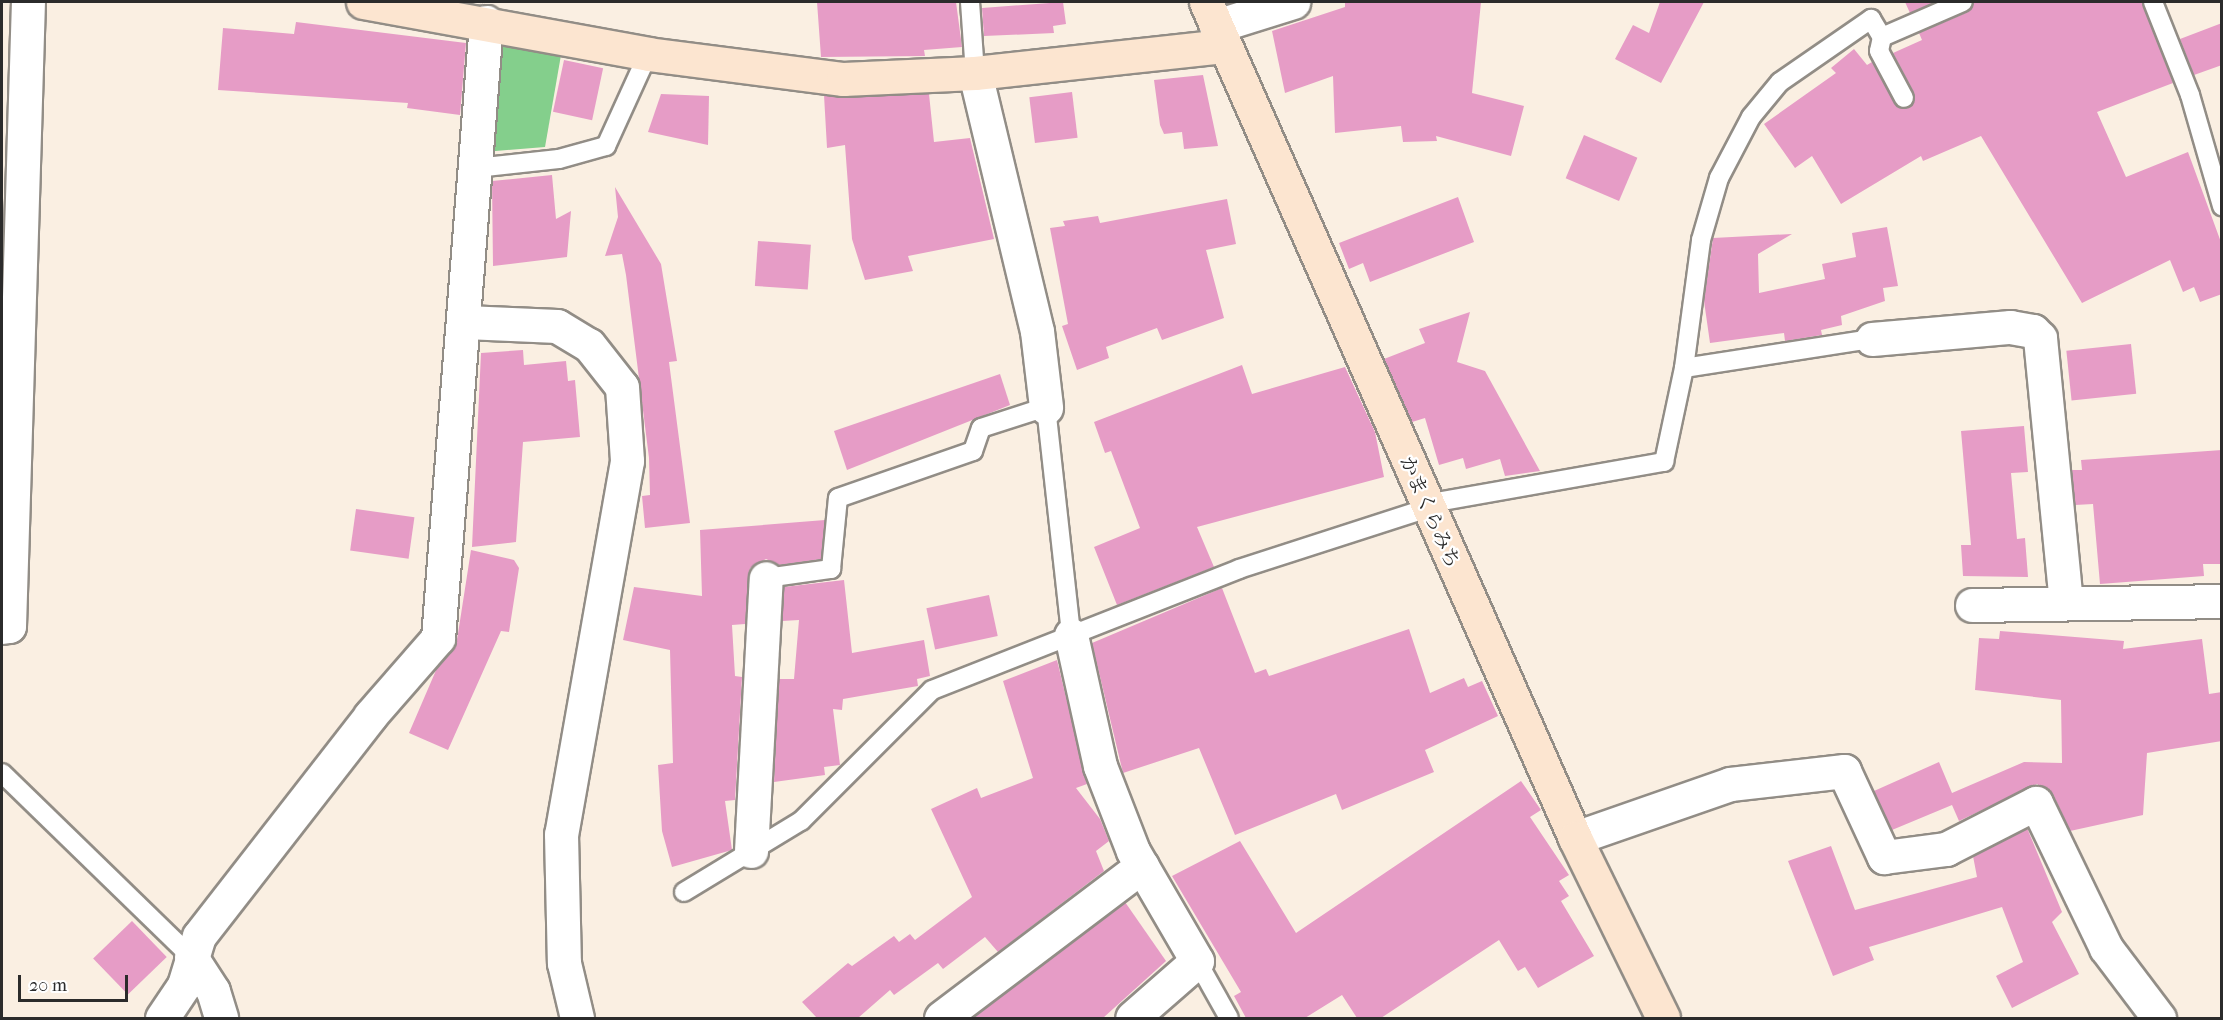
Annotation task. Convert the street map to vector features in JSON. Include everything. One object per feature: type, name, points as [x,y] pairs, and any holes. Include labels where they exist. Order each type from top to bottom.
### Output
[{"type":"main road","points":[[363,2],[486,22],[648,54],[843,79],[975,73],[1215,24]]},
{"type":"main road","name":"かまくらみち","points":[[1215,24],[1575,838],[1663,1018]]},
{"type":"street","points":[[2,627],[9,626],[28,2]]},
{"type":"street","points":[[1215,24],[1293,2]]},
{"type":"street","points":[[162,1018],[184,985],[191,957],[220,909],[370,716],[438,638],[465,322],[486,22]]},
{"type":"street","points":[[975,73],[1037,331],[1046,407]]},
{"type":"street","points":[[465,322],[558,326],[589,345],[622,387],[627,460],[561,834],[564,963],[577,1018]]},
{"type":"street","points":[[1872,339],[2010,327],[2033,331],[2040,338],[2066,603]]},
{"type":"street","points":[[751,851],[766,578]]},
{"type":"street","points":[[1972,604],[2222,601]]},
{"type":"street","points":[[1071,635],[1100,766],[1142,866],[1197,961],[1132,1018]]},
{"type":"street","points":[[1575,838],[1730,784],[1844,771],[1884,857],[1946,849],[2036,803],[2106,948],[2158,1018]]},
{"type":"street","points":[[941,1018],[1142,866]]},
{"type":"street","points":[[191,957],[213,991],[221,1018]]},
{"type":"lane","points":[[970,2],[975,73]]},
{"type":"lane","points":[[1882,37],[1963,2]]},
{"type":"lane","points":[[2153,2],[2190,94],[2222,206]]},
{"type":"lane","points":[[684,892],[801,820],[932,690],[1239,568],[1427,506],[1664,462],[1684,368],[1701,240],[1719,178],[1751,117],[1780,82],[1871,19],[1882,37],[1879,51],[1904,98]]},
{"type":"lane","points":[[476,168],[559,159],[606,146],[648,54]]},
{"type":"lane","points":[[1684,368],[1872,339]]},
{"type":"lane","points":[[766,578],[831,569],[838,498],[974,451],[981,429],[1046,407],[1071,635]]},
{"type":"lane","points":[[2,773],[191,957]]},
{"type":"lane","points":[[1197,961],[1229,1018]]},
{"type":"green space","points":[[499,45],[561,55],[545,147],[484,152]]},
{"type":"building","points":[[817,2],[956,2],[962,47],[924,50],[925,56],[821,57]]},
{"type":"building","points":[[1063,2],[1066,24],[1053,26],[1054,33],[984,36],[982,8]]},
{"type":"building","points":[[1345,2],[1481,2],[1472,93],[1524,106],[1511,156],[1436,136],[1437,141],[1403,142],[1401,126],[1335,133],[1333,76],[1285,93],[1272,31],[1345,7]]},
{"type":"building","points":[[1660,2],[1704,2],[1661,83],[1615,59],[1633,25],[1649,33]]},
{"type":"building","points":[[1905,2],[1936,2],[1910,13]]},
{"type":"building","points":[[1974,2],[2142,2],[2173,83],[2097,112],[2126,177],[2188,152],[2222,245],[2222,294],[2200,302],[2194,287],[2183,292],[2170,260],[2082,303],[1981,136],[1923,161],[1921,156],[1841,204],[1812,156],[1795,168],[1764,124],[1836,73],[1831,68],[1854,49],[1867,65],[1872,62],[1898,107],[1910,108],[1914,93],[1893,53],[1922,40],[1919,33],[1968,12]]},
{"type":"building","points":[[296,22],[466,43],[460,115],[407,108],[408,103],[218,90],[223,28],[294,34]]},
{"type":"building","points":[[2222,23],[2222,65],[2194,75],[2180,39]]},
{"type":"building","points":[[564,60],[603,68],[592,120],[553,112]]},
{"type":"building","points":[[1203,75],[1218,146],[1184,149],[1182,132],[1164,134],[1160,125],[1154,80]]},
{"type":"building","points":[[1072,92],[1078,138],[1035,143],[1029,97]]},
{"type":"building","points":[[661,94],[709,96],[708,145],[648,132]]},
{"type":"building","points":[[929,94],[934,142],[970,138],[994,239],[908,256],[913,271],[865,280],[852,239],[845,145],[827,148],[824,95]]},
{"type":"building","points":[[1584,135],[1637,158],[1619,201],[1566,178]]},
{"type":"building","points":[[552,175],[556,219],[571,211],[567,257],[493,266],[492,181]]},
{"type":"building","points":[[615,187],[661,264],[677,361],[669,362],[690,523],[645,528],[642,496],[650,495],[649,458],[626,275],[622,254],[605,256],[618,217]]},
{"type":"building","points":[[1458,197],[1474,242],[1370,282],[1363,263],[1349,269],[1339,243]]},
{"type":"building","points":[[1227,199],[1236,244],[1206,250],[1224,318],[1162,340],[1157,328],[1106,347],[1109,358],[1077,370],[1062,326],[1068,324],[1050,228],[1065,226],[1063,221],[1098,216],[1100,223]]},
{"type":"building","points":[[1887,227],[1898,286],[1883,288],[1885,301],[1841,316],[1842,325],[1821,330],[1822,335],[1785,341],[1784,333],[1710,343],[1704,301],[1713,238],[1792,234],[1758,254],[1759,293],[1825,279],[1822,264],[1856,257],[1852,233]]},
{"type":"building","points":[[758,241],[811,245],[808,290],[755,286]]},
{"type":"building","points":[[1470,312],[1457,362],[1485,371],[1540,471],[1505,476],[1500,459],[1466,469],[1463,458],[1439,465],[1425,418],[1412,422],[1384,359],[1425,343],[1419,329]]},
{"type":"building","points":[[2131,344],[2136,394],[2072,401],[2066,351]]},
{"type":"building","points":[[523,350],[524,365],[566,361],[568,381],[575,380],[580,437],[523,442],[516,542],[472,547],[481,353]]},
{"type":"building","points":[[1242,365],[1252,394],[1345,367],[1375,432],[1384,477],[1197,527],[1214,567],[1117,605],[1094,547],[1140,528],[1111,451],[1105,453],[1094,422]]},
{"type":"building","points":[[1000,374],[1010,405],[847,470],[834,431]]},
{"type":"building","points":[[2024,426],[2028,472],[2011,473],[2017,539],[2025,538],[2028,577],[1963,576],[1961,545],[1971,545],[1961,431]]},
{"type":"building","points":[[2222,450],[2222,564],[2203,564],[2204,576],[2100,584],[2093,504],[2075,505],[2072,470],[2082,470],[2081,460]]},
{"type":"building","points":[[356,509],[414,517],[409,559],[350,551]]},
{"type":"building","points":[[825,520],[821,559],[779,565],[766,559],[750,568],[745,624],[732,625],[735,676],[742,677],[735,800],[725,801],[732,850],[672,867],[662,831],[658,765],[673,763],[670,650],[623,640],[634,587],[702,596],[700,530]]},
{"type":"building","points":[[471,550],[514,560],[519,568],[509,632],[501,631],[448,750],[409,733],[437,668],[457,640]]},
{"type":"building","points":[[844,580],[852,653],[924,640],[930,676],[917,679],[918,686],[843,699],[842,710],[833,709],[840,765],[824,767],[825,775],[774,782],[779,679],[794,679],[799,620],[782,621],[784,587]]},
{"type":"building","points":[[1222,588],[1255,673],[1266,669],[1269,676],[1409,629],[1430,693],[1464,678],[1468,687],[1482,681],[1498,716],[1425,750],[1434,772],[1342,810],[1336,794],[1235,835],[1199,748],[1123,773],[1092,643]]},
{"type":"building","points":[[989,595],[998,636],[935,649],[926,608]]},
{"type":"building","points":[[2000,631],[2124,641],[2123,649],[2202,639],[2209,694],[2222,692],[2222,741],[2147,753],[2143,815],[2070,831],[2053,794],[2037,784],[1959,821],[1952,805],[1892,830],[1874,791],[1939,762],[1952,793],[2024,762],[2062,763],[2061,700],[1975,690],[1979,638],[1999,639]]},
{"type":"building","points":[[1057,660],[1087,784],[1076,788],[1100,819],[1109,841],[1096,851],[1104,871],[998,952],[985,937],[943,969],[938,963],[894,995],[890,990],[858,1018],[817,1018],[802,1002],[848,963],[852,966],[894,936],[899,942],[910,934],[915,940],[972,897],[931,809],[977,788],[981,798],[1033,778],[1003,681]]},
{"type":"building","points":[[1521,781],[1541,810],[1530,817],[1569,875],[1559,881],[1569,896],[1561,901],[1594,956],[1538,988],[1525,967],[1518,971],[1499,940],[1381,1018],[1357,1018],[1342,995],[1305,1018],[1246,1018],[1234,996],[1241,992],[1172,876],[1240,841],[1296,933]]},
{"type":"building","points":[[2027,828],[2062,912],[2052,922],[2079,974],[2012,1008],[1996,976],[2023,962],[2002,907],[1869,947],[1874,960],[1833,976],[1788,861],[1831,846],[1855,910],[1977,877],[1973,856]]},
{"type":"building","points":[[1125,902],[1166,961],[1103,1018],[971,1018]]},
{"type":"building","points":[[132,921],[167,957],[128,994],[93,959]]}]
